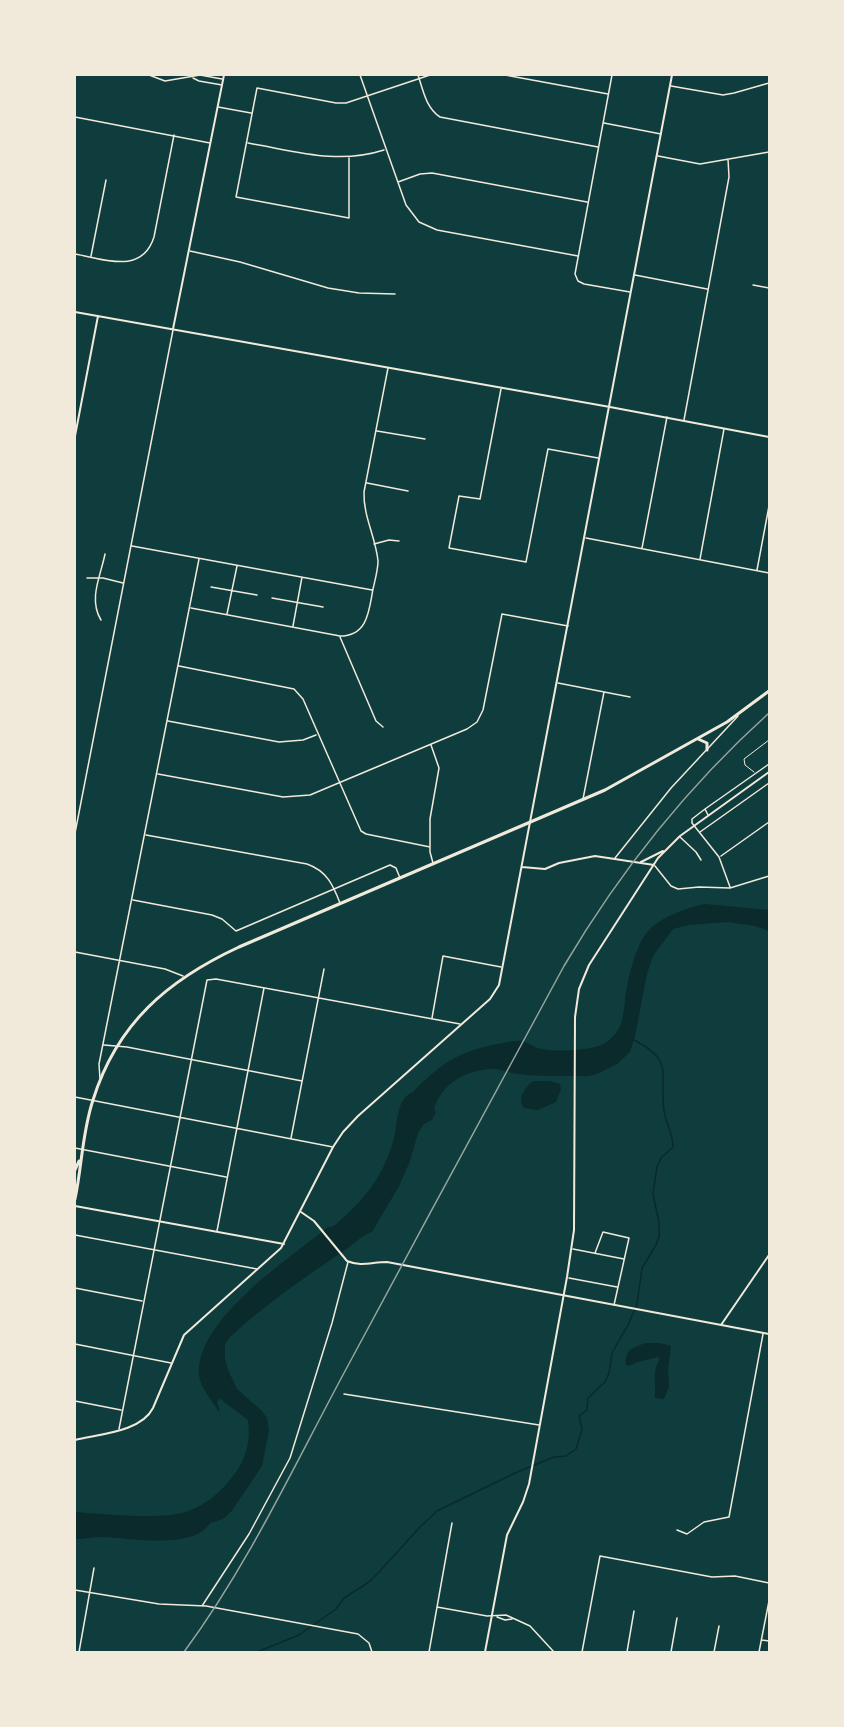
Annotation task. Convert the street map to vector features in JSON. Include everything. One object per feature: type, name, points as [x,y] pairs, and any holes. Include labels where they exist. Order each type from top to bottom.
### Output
[{"type":"highway","points":[[75,1199],[81,1149],[100,1080],[118,1047],[147,1008],[183,976],[213,959],[583,800],[698,739],[739,714],[769,691]]},
{"type":"highway","points":[[698,739],[707,743],[706,750]]},
{"type":"highway","points":[[75,1170],[80,1160]]},
{"type":"street","points":[[149,75],[165,81],[200,75],[223,80]]},
{"type":"street","points":[[75,833],[224,75]]},
{"type":"street","points":[[360,75],[411,214],[429,228],[579,256]]},
{"type":"street","points":[[418,75],[431,109],[440,117],[599,148]]},
{"type":"street","points":[[349,158],[349,218],[236,197],[257,88],[346,103],[430,75]]},
{"type":"street","points":[[505,75],[609,94]]},
{"type":"street","points":[[612,75],[575,272],[577,279],[584,284],[631,292]]},
{"type":"street","points":[[75,1440],[119,1430],[147,1418],[180,1342],[189,1329],[284,1244],[333,1147],[350,1124],[493,995],[499,985],[672,75]]},
{"type":"street","points":[[192,76],[199,81],[222,85]]},
{"type":"street","points":[[670,86],[723,95],[769,83]]},
{"type":"street","points":[[218,107],[252,113]]},
{"type":"street","points":[[75,117],[210,143]]},
{"type":"street","points":[[603,123],[661,134]]},
{"type":"street","points":[[75,254],[124,262],[135,260],[150,248],[174,135]]},
{"type":"street","points":[[247,142],[322,157],[349,158],[386,149]]},
{"type":"street","points":[[657,156],[700,164],[769,152]]},
{"type":"street","points":[[683,421],[729,177],[728,159]]},
{"type":"street","points":[[398,182],[420,174],[432,173],[589,202]]},
{"type":"street","points":[[91,257],[106,180]]},
{"type":"street","points":[[189,251],[240,262],[328,288],[359,293],[395,294]]},
{"type":"street","points":[[634,275],[708,289]]},
{"type":"street","points":[[753,285],[769,288]]},
{"type":"street","points":[[75,312],[769,437]]},
{"type":"street","points":[[75,436],[98,316]]},
{"type":"street","points":[[190,608],[340,636],[355,633],[364,625],[378,564],[364,500],[388,368]]},
{"type":"street","points":[[501,388],[480,500],[459,496],[449,548],[526,562],[548,449],[600,459]]},
{"type":"street","points":[[642,549],[667,417]]},
{"type":"street","points":[[700,560],[724,429]]},
{"type":"street","points":[[376,431],[425,439]]},
{"type":"street","points":[[366,483],[408,491]]},
{"type":"street","points":[[757,571],[769,506]]},
{"type":"street","points":[[585,538],[769,573]]},
{"type":"street","points":[[374,544],[389,540],[399,541]]},
{"type":"street","points":[[131,546],[373,590]]},
{"type":"street","points":[[100,620],[95,607],[98,578],[105,554]]},
{"type":"street","points":[[100,1080],[99,1065],[199,559]]},
{"type":"street","points":[[227,615],[237,565]]},
{"type":"street","points":[[293,627],[302,577]]},
{"type":"street","points":[[87,578],[124,583]]},
{"type":"street","points":[[211,587],[257,595]]},
{"type":"street","points":[[272,598],[323,607]]},
{"type":"street","points":[[157,774],[283,797],[310,795],[466,729],[477,722],[483,710],[502,615],[568,626]]},
{"type":"street","points":[[340,636],[376,721],[383,727]]},
{"type":"street","points":[[178,666],[294,688],[303,699],[361,831],[430,847]]},
{"type":"street","points":[[557,683],[630,698]]},
{"type":"street","points":[[583,800],[604,693]]},
{"type":"street","points":[[615,858],[671,788],[739,714]]},
{"type":"street","points":[[168,721],[287,742],[303,740],[318,734]]},
{"type":"street","points":[[431,744],[439,768],[431,812],[430,847],[433,864]]},
{"type":"street","points":[[730,888],[719,857],[693,825],[692,819],[769,764]]},
{"type":"street","points":[[639,862],[648,860],[665,849],[693,825],[768,772],[764,767]]},
{"type":"street","points":[[700,832],[769,783]]},
{"type":"street","points":[[705,809],[708,815]]},
{"type":"street","points":[[719,857],[769,822]]},
{"type":"street","points":[[146,835],[307,864],[323,872],[340,904]]},
{"type":"street","points":[[680,836],[701,860]]},
{"type":"street","points":[[485,1652],[507,1535],[526,1494],[531,1472],[572,1248],[575,1202],[574,1041],[576,1002],[583,978],[599,949],[665,849]]},
{"type":"street","points":[[522,867],[545,869],[590,856],[615,858],[654,865],[675,889],[730,888],[769,876]]},
{"type":"street","points":[[132,900],[212,915],[222,919],[236,931],[390,866],[396,868],[400,879]]},
{"type":"street","points":[[75,952],[165,969],[183,976]]},
{"type":"street","points":[[432,1019],[443,956],[503,967]]},
{"type":"street","points":[[290,1139],[324,969]]},
{"type":"street","points":[[119,1430],[206,983],[216,979],[460,1024]]},
{"type":"street","points":[[216,1232],[264,988]]},
{"type":"street","points":[[103,1045],[302,1081]]},
{"type":"street","points":[[75,1097],[333,1147]]},
{"type":"street","points":[[75,1148],[227,1177]]},
{"type":"street","points":[[75,1206],[284,1244]]},
{"type":"street","points":[[301,1212],[312,1219],[348,1262],[361,1265],[387,1262],[769,1334]]},
{"type":"street","points":[[595,1253],[600,1235],[606,1232],[629,1238],[614,1305]]},
{"type":"street","points":[[75,1235],[257,1269]]},
{"type":"street","points":[[572,1248],[625,1259]]},
{"type":"street","points":[[721,1325],[769,1255]]},
{"type":"street","points":[[202,1606],[249,1534],[290,1458],[332,1323],[348,1262]]},
{"type":"street","points":[[567,1277],[618,1287]]},
{"type":"street","points":[[75,1288],[144,1301]]},
{"type":"street","points":[[677,1530],[687,1534],[704,1522],[729,1517],[763,1333]]},
{"type":"street","points":[[75,1344],[172,1363]]},
{"type":"street","points":[[344,1394],[540,1425]]},
{"type":"street","points":[[75,1401],[123,1410]]},
{"type":"street","points":[[429,1652],[452,1523]]},
{"type":"street","points":[[582,1652],[600,1556],[711,1577],[735,1576],[769,1582]]},
{"type":"street","points":[[79,1652],[94,1568]]},
{"type":"street","points":[[75,1590],[159,1605],[202,1606],[358,1634],[365,1639],[372,1652]]},
{"type":"street","points":[[759,1652],[769,1601]]},
{"type":"street","points":[[437,1607],[491,1616],[501,1614],[530,1626],[555,1652]]},
{"type":"street","points":[[627,1652],[634,1611]]},
{"type":"street","points":[[671,1652],[677,1618]]},
{"type":"street","points":[[714,1652],[719,1626]]},
{"type":"street","points":[[761,1640],[769,1641]]},
{"type":"lane","points":[[755,774],[745,765],[744,759],[769,740]]},
{"type":"water","points":[[705,904],[769,910],[769,931],[755,926],[728,922],[689,925],[673,929],[653,956],[630,1052],[617,1064],[597,1074],[588,1076],[535,1075],[485,1069],[465,1075],[449,1085],[437,1101],[434,1110],[436,1112],[432,1120],[424,1124],[418,1133],[410,1161],[399,1186],[372,1232],[360,1238],[283,1293],[229,1338],[225,1345],[228,1370],[237,1389],[267,1418],[269,1430],[262,1466],[231,1512],[223,1519],[210,1523],[202,1531],[176,1540],[103,1537],[75,1539],[75,1512],[161,1516],[186,1512],[212,1497],[233,1476],[246,1450],[249,1435],[248,1420],[219,1398],[217,1402],[220,1411],[218,1411],[200,1380],[202,1354],[212,1333],[228,1312],[248,1292],[328,1227],[334,1226],[370,1188],[383,1168],[393,1142],[400,1107],[407,1096],[443,1065],[475,1049],[512,1041],[524,1042],[542,1049],[565,1051],[592,1048],[605,1043],[611,1039],[621,1025],[632,964],[648,931],[660,921],[674,914]]},
{"type":"water","points":[[533,1081],[550,1081],[560,1084],[561,1089],[556,1102],[538,1110],[524,1108],[521,1101],[523,1093]]},
{"type":"water","points":[[646,1343],[671,1346],[668,1369],[669,1387],[664,1399],[655,1398],[655,1373],[660,1359],[658,1357],[626,1365],[628,1352]]},
{"type":"waterway","points":[[257,1652],[299,1635],[336,1609],[344,1598],[369,1582],[437,1511],[515,1473],[554,1457],[566,1456],[576,1449],[582,1429],[579,1416],[587,1410],[588,1398],[605,1382],[612,1353],[637,1304],[642,1268],[659,1237],[659,1223],[653,1194],[657,1167],[661,1158],[673,1147],[664,1111],[660,1061],[647,1047],[634,1040]]},
{"type":"railway","points":[[184,1652],[229,1585],[269,1516],[564,966],[608,897],[657,832],[710,770],[769,713]]}]
